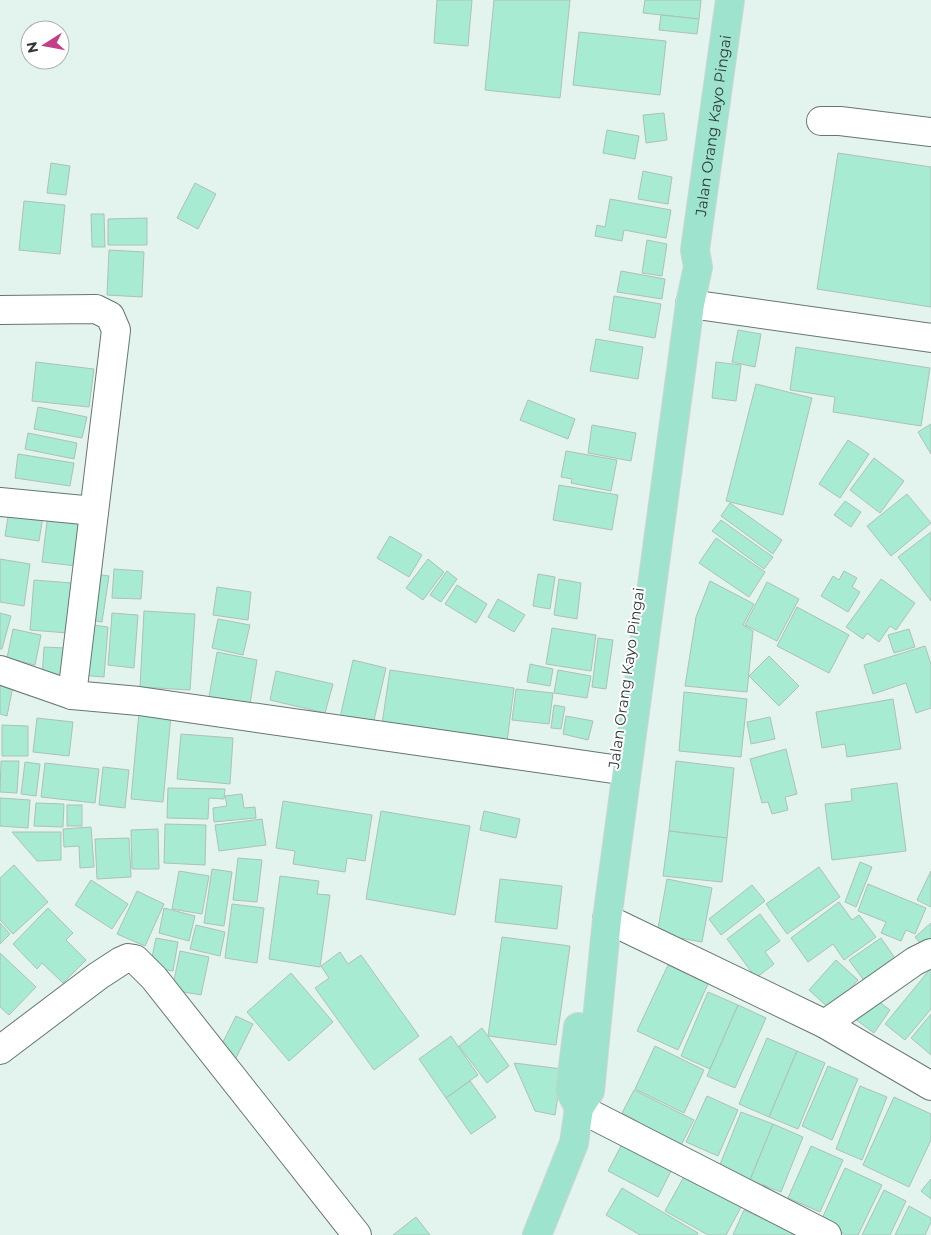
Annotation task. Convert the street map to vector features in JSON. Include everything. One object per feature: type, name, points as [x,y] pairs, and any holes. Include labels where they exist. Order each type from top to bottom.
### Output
[{"type":"main road","name":"Jalan Orang Kayo Pingai","points":[[537,1235],[574,1143],[579,1108],[590,1091],[607,919],[690,304],[698,267],[695,250],[730,0]]},
{"type":"main road","name":"Jalan Orang Kayo Pingai","points":[[579,1108],[570,1090],[681,264],[695,250]]},
{"type":"street","points":[[821,121],[840,121],[931,132]]},
{"type":"street","points":[[690,304],[931,338]]},
{"type":"street","points":[[0,310],[96,309],[110,316],[116,330],[72,695]]},
{"type":"street","points":[[0,502],[94,511]]},
{"type":"street","points":[[0,670],[72,695],[139,701],[613,769]]},
{"type":"street","points":[[607,919],[825,1024],[931,1086]]},
{"type":"street","points":[[825,1024],[915,961],[931,953]]},
{"type":"street","points":[[0,1050],[98,976],[121,961],[128,958],[135,959],[154,978],[357,1235]]},
{"type":"street","points":[[579,1108],[821,1230],[827,1235]]},
{"type":"building","points":[[437,0],[472,0],[468,46],[434,43]]},
{"type":"building","points":[[494,0],[570,0],[560,98],[485,90]]},
{"type":"building","points":[[645,0],[701,0],[699,19],[643,13]]},
{"type":"building","points":[[661,15],[699,19],[697,34],[659,30]]},
{"type":"building","points":[[579,32],[666,41],[660,95],[573,85]]},
{"type":"building","points":[[664,113],[667,140],[646,143],[643,115]]},
{"type":"building","points":[[607,130],[639,136],[635,159],[603,153]]},
{"type":"building","points":[[838,153],[931,167],[931,307],[817,289]]},
{"type":"building","points":[[51,163],[70,166],[66,195],[47,193]]},
{"type":"building","points":[[643,171],[672,177],[668,204],[638,199]]},
{"type":"building","points":[[195,183],[216,194],[198,229],[177,218]]},
{"type":"building","points":[[610,199],[671,210],[666,238],[624,230],[622,241],[595,236],[597,225],[605,227]]},
{"type":"building","points":[[24,201],[65,205],[60,254],[19,250]]},
{"type":"building","points":[[91,214],[104,214],[105,247],[92,247]]},
{"type":"building","points":[[147,218],[147,245],[108,245],[108,219]]},
{"type":"building","points":[[647,240],[667,244],[662,276],[642,273]]},
{"type":"building","points":[[109,250],[144,252],[142,297],[107,295]]},
{"type":"building","points":[[621,271],[665,279],[662,299],[617,292]]},
{"type":"building","points":[[614,296],[661,304],[655,338],[609,330]]},
{"type":"building","points":[[738,330],[761,334],[755,367],[732,362]]},
{"type":"building","points":[[596,339],[643,347],[638,379],[590,371]]},
{"type":"building","points":[[796,347],[930,368],[921,426],[833,412],[835,397],[790,390]]},
{"type":"building","points":[[36,362],[94,369],[89,407],[32,401]]},
{"type":"building","points":[[716,362],[741,365],[736,401],[712,398]]},
{"type":"building","points":[[756,384],[812,398],[783,515],[726,501]]},
{"type":"building","points":[[528,400],[575,419],[568,439],[520,420]]},
{"type":"building","points":[[38,407],[87,417],[82,438],[34,429]]},
{"type":"building","points":[[931,424],[931,454],[918,432]]},
{"type":"building","points":[[592,425],[636,433],[631,461],[588,453]]},
{"type":"building","points":[[28,433],[77,443],[74,459],[25,449]]},
{"type":"building","points":[[848,440],[869,454],[840,498],[819,484]]},
{"type":"building","points":[[566,451],[617,460],[611,491],[571,483],[572,479],[561,477]]},
{"type":"building","points":[[18,454],[74,463],[70,486],[15,478]]},
{"type":"building","points":[[874,458],[904,481],[880,513],[850,490]]},
{"type":"building","points":[[559,485],[618,495],[612,530],[553,520]]},
{"type":"building","points":[[907,494],[931,523],[891,556],[867,526]]},
{"type":"building","points":[[845,501],[861,512],[851,527],[834,515]]},
{"type":"building","points":[[730,503],[782,540],[773,554],[721,516]]},
{"type":"building","points":[[9,511],[43,516],[39,541],[5,536]]},
{"type":"building","points":[[48,514],[82,518],[76,566],[42,562]]},
{"type":"building","points":[[721,520],[773,557],[764,569],[712,531]]},
{"type":"building","points":[[931,532],[931,601],[898,557]]},
{"type":"building","points":[[390,536],[422,555],[409,577],[377,558]]},
{"type":"building","points":[[716,538],[765,572],[749,597],[699,563]]},
{"type":"building","points":[[0,559],[30,564],[24,606],[0,602]]},
{"type":"building","points":[[428,559],[444,572],[423,600],[406,588]]},
{"type":"building","points":[[114,569],[143,571],[141,599],[112,598]]},
{"type":"building","points":[[447,571],[457,579],[441,602],[430,595]]},
{"type":"building","points":[[844,571],[857,578],[852,587],[860,592],[848,612],[821,596],[833,576],[839,580]]},
{"type":"building","points":[[90,573],[109,576],[102,622],[83,619]]},
{"type":"building","points":[[538,574],[555,577],[550,609],[533,606]]},
{"type":"building","points":[[559,579],[581,583],[577,619],[554,615]]},
{"type":"building","points":[[881,579],[915,603],[896,630],[890,626],[879,642],[867,633],[863,639],[846,627]]},
{"type":"building","points":[[34,580],[72,583],[68,633],[30,630]]},
{"type":"building","points":[[710,581],[754,604],[743,625],[753,631],[747,692],[685,686],[696,617]]},
{"type":"building","points":[[767,582],[799,599],[777,641],[745,625]]},
{"type":"building","points":[[457,585],[487,604],[476,623],[445,604]]},
{"type":"building","points":[[217,587],[251,592],[248,620],[213,615]]},
{"type":"building","points":[[498,599],[525,615],[514,632],[488,617]]},
{"type":"building","points":[[797,607],[849,635],[829,673],[777,646]]},
{"type":"building","points":[[144,611],[195,614],[190,690],[140,687]]},
{"type":"building","points":[[0,613],[11,616],[2,649],[0,649]]},
{"type":"building","points":[[112,613],[138,615],[134,668],[108,665]]},
{"type":"building","points":[[218,619],[250,625],[243,655],[212,648]]},
{"type":"building","points":[[84,624],[108,627],[104,677],[79,675]]},
{"type":"building","points":[[552,628],[596,635],[591,671],[546,664]]},
{"type":"building","points":[[13,629],[41,635],[35,665],[7,658]]},
{"type":"building","points":[[909,629],[915,647],[894,653],[888,635]]},
{"type":"building","points":[[598,638],[613,640],[606,689],[592,687]]},
{"type":"building","points":[[925,646],[931,664],[931,708],[916,713],[906,683],[873,694],[864,665]]},
{"type":"building","points":[[44,647],[65,648],[63,680],[42,678]]},
{"type":"building","points":[[217,652],[257,660],[250,704],[209,697]]},
{"type":"building","points":[[769,656],[799,686],[779,706],[749,676]]},
{"type":"building","points":[[353,660],[386,668],[372,729],[339,722]]},
{"type":"building","points":[[530,664],[553,669],[550,686],[527,682]]},
{"type":"building","points":[[390,670],[514,688],[507,742],[382,724]]},
{"type":"building","points":[[558,670],[591,676],[587,698],[554,693]]},
{"type":"building","points":[[276,671],[333,684],[325,713],[270,700]]},
{"type":"building","points":[[0,678],[14,681],[7,716],[0,714]]},
{"type":"building","points":[[516,689],[553,693],[549,724],[512,720]]},
{"type":"building","points":[[684,692],[747,699],[741,757],[679,751]]},
{"type":"building","points":[[893,699],[901,749],[847,757],[845,744],[822,748],[816,712]]},
{"type":"building","points":[[554,705],[565,707],[561,729],[551,728]]},
{"type":"building","points":[[139,712],[171,715],[163,802],[131,799]]},
{"type":"building","points":[[566,716],[593,721],[588,740],[563,734]]},
{"type":"building","points":[[770,717],[775,739],[751,744],[747,722]]},
{"type":"building","points":[[37,718],[73,722],[69,756],[33,752]]},
{"type":"building","points":[[2,725],[28,726],[28,756],[2,756]]},
{"type":"building","points":[[181,734],[233,738],[230,784],[177,779]]},
{"type":"building","points":[[786,749],[797,794],[785,797],[788,810],[772,814],[768,802],[762,803],[750,759]]},
{"type":"building","points":[[1,761],[19,761],[17,793],[0,792]]},
{"type":"building","points":[[676,761],[734,768],[727,838],[669,831]]},
{"type":"building","points":[[25,762],[40,764],[36,796],[21,794]]},
{"type":"building","points":[[45,763],[99,769],[95,803],[41,797]]},
{"type":"building","points":[[103,767],[129,770],[125,808],[99,805]]},
{"type":"building","points":[[897,783],[906,851],[832,860],[825,804],[852,801],[851,789]]},
{"type":"building","points":[[168,788],[225,789],[224,799],[209,798],[208,819],[167,818]]},
{"type":"building","points":[[242,794],[244,808],[255,807],[256,818],[214,822],[213,808],[227,806],[225,796]]},
{"type":"building","points":[[0,798],[30,800],[28,828],[0,826]]},
{"type":"building","points":[[283,801],[372,815],[365,861],[347,858],[345,872],[293,864],[295,851],[276,848]]},
{"type":"building","points":[[36,803],[64,804],[63,827],[34,826]]},
{"type":"building","points":[[67,805],[82,805],[82,826],[67,826]]},
{"type":"building","points":[[381,811],[470,826],[455,915],[366,899]]},
{"type":"building","points":[[484,811],[520,819],[516,838],[480,830]]},
{"type":"building","points":[[262,819],[266,845],[219,851],[215,825]]},
{"type":"building","points":[[165,824],[206,825],[205,865],[164,863]]},
{"type":"building","points":[[91,827],[94,867],[80,868],[79,846],[64,847],[63,829]]},
{"type":"building","points":[[158,829],[159,869],[132,869],[131,830]]},
{"type":"building","points":[[669,831],[727,838],[722,882],[663,876]]},
{"type":"building","points":[[12,832],[61,832],[61,860],[37,861]]},
{"type":"building","points":[[129,838],[131,877],[97,879],[95,839]]},
{"type":"building","points":[[238,858],[262,860],[257,902],[233,900]]},
{"type":"building","points":[[860,862],[872,867],[856,907],[845,902]]},
{"type":"building","points":[[14,865],[48,902],[13,934],[0,920],[0,878]]},
{"type":"building","points":[[819,867],[840,897],[787,934],[766,904]]},
{"type":"building","points":[[212,869],[232,872],[224,926],[204,923]]},
{"type":"building","points":[[179,871],[209,876],[202,914],[172,909]]},
{"type":"building","points":[[931,871],[931,907],[917,900]]},
{"type":"building","points":[[280,876],[319,881],[317,894],[330,895],[320,967],[269,959]]},
{"type":"building","points":[[500,879],[562,886],[557,929],[495,922]]},
{"type":"building","points":[[667,879],[712,888],[702,942],[657,934]]},
{"type":"building","points":[[91,880],[128,904],[112,929],[75,905]]},
{"type":"building","points":[[868,884],[926,908],[915,934],[906,930],[901,941],[881,933],[886,922],[858,911]]},
{"type":"building","points":[[752,885],[765,901],[721,935],[709,919]]},
{"type":"building","points":[[137,891],[164,904],[145,946],[117,934]]},
{"type":"building","points":[[839,902],[852,920],[859,915],[876,937],[844,960],[833,944],[808,962],[791,938]]},
{"type":"building","points":[[232,904],[264,908],[257,963],[225,958]]},
{"type":"building","points":[[48,908],[73,933],[66,940],[86,960],[63,983],[42,963],[37,969],[13,944]]},
{"type":"building","points":[[164,908],[195,916],[189,941],[159,933]]},
{"type":"building","points":[[760,914],[780,941],[765,952],[774,964],[756,978],[727,939]]},
{"type":"building","points":[[0,923],[10,934],[0,944]]},
{"type":"building","points":[[931,923],[931,946],[926,950],[915,937]]},
{"type":"building","points":[[196,925],[225,932],[220,956],[190,949]]},
{"type":"building","points":[[502,937],[570,946],[556,1045],[488,1036]]},
{"type":"building","points":[[156,938],[178,942],[173,971],[150,967]]},
{"type":"building","points":[[881,938],[899,964],[868,986],[849,960]]},
{"type":"building","points":[[180,951],[209,957],[201,995],[172,990]]},
{"type":"building","points":[[340,952],[348,964],[361,955],[419,1036],[374,1070],[315,988],[329,978],[321,966]]},
{"type":"building","points":[[0,953],[36,987],[9,1015],[0,1007]]},
{"type":"building","points":[[836,960],[858,980],[831,1010],[809,990]]},
{"type":"building","points":[[668,965],[708,984],[678,1050],[637,1031]]},
{"type":"building","points":[[931,968],[931,1009],[905,1040],[885,1024]]},
{"type":"building","points":[[291,973],[333,1022],[289,1061],[247,1012]]},
{"type":"building","points":[[708,992],[738,1005],[710,1069],[681,1056]]},
{"type":"building","points":[[871,996],[890,1010],[874,1033],[855,1019]]},
{"type":"building","points":[[738,1005],[766,1018],[735,1088],[707,1076]]},
{"type":"building","points":[[931,1014],[931,1055],[911,1038]]},
{"type":"building","points":[[236,1016],[253,1024],[234,1062],[217,1054]]},
{"type":"building","points":[[482,1028],[509,1066],[487,1083],[459,1046]]},
{"type":"building","points":[[451,1036],[478,1075],[446,1098],[419,1059]]},
{"type":"building","points":[[767,1038],[797,1051],[769,1117],[739,1104]]},
{"type":"building","points":[[655,1046],[704,1070],[684,1113],[635,1089]]},
{"type":"building","points":[[797,1051],[825,1063],[798,1129],[769,1117]]},
{"type":"building","points":[[514,1063],[562,1069],[555,1115],[535,1111]]},
{"type":"building","points":[[828,1066],[858,1079],[832,1140],[802,1126]]},
{"type":"building","points":[[470,1081],[496,1117],[471,1134],[446,1098]]},
{"type":"building","points":[[860,1086],[887,1097],[862,1160],[836,1149]]},
{"type":"building","points":[[634,1090],[694,1120],[677,1153],[632,1130],[637,1121],[622,1113]]},
{"type":"building","points":[[707,1096],[738,1110],[718,1156],[686,1142]]},
{"type":"building","points":[[894,1097],[931,1114],[931,1140],[909,1187],[863,1165]]},
{"type":"building","points":[[741,1112],[773,1124],[750,1180],[719,1167]]},
{"type":"building","points":[[773,1124],[803,1137],[781,1192],[750,1180]]},
{"type":"building","points":[[622,1144],[678,1157],[658,1197],[608,1171]]},
{"type":"building","points":[[811,1146],[843,1160],[820,1212],[788,1198]]},
{"type":"building","points":[[691,1164],[747,1196],[726,1235],[708,1235],[665,1211]]},
{"type":"building","points":[[845,1168],[882,1185],[858,1235],[846,1235],[820,1223]]},
{"type":"building","points":[[931,1179],[931,1199],[921,1191]]},
{"type":"building","points":[[622,1188],[698,1233],[697,1235],[640,1235],[606,1215]]},
{"type":"building","points":[[884,1190],[906,1201],[890,1235],[862,1235]]},
{"type":"building","points":[[909,1206],[931,1218],[925,1235],[895,1235]]},
{"type":"building","points":[[744,1210],[798,1235],[733,1235]]},
{"type":"building","points":[[416,1217],[430,1235],[393,1235]]}]
